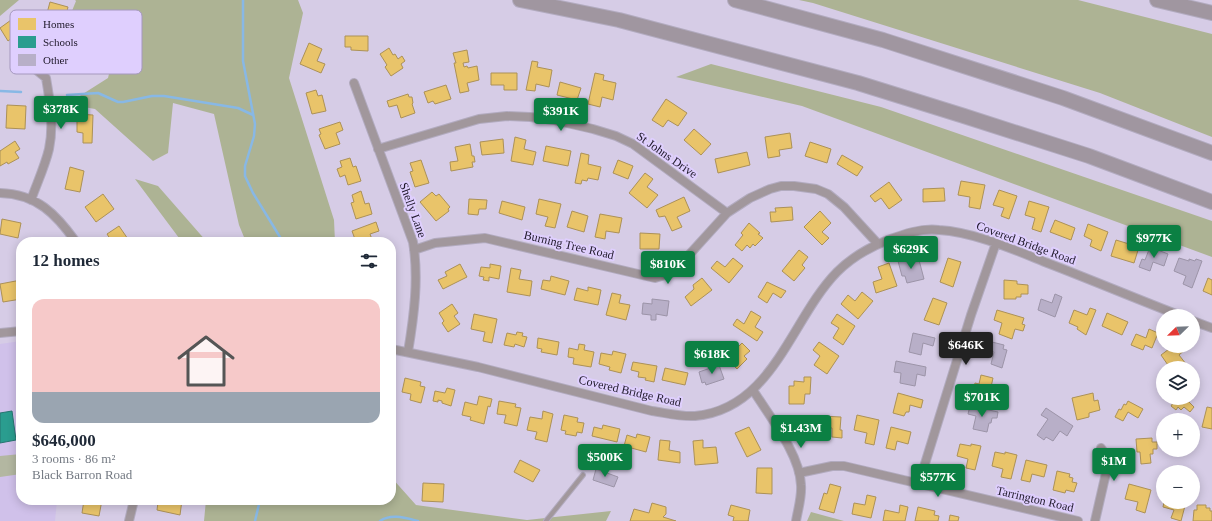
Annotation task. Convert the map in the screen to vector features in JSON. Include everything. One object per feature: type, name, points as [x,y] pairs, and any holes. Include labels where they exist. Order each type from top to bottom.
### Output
[{"type":"highway","points":[[520,0],[619,20],[858,83],[1089,156],[1212,202]]},
{"type":"highway","points":[[735,0],[905,47],[1063,98],[1212,153]]},
{"type":"highway","points":[[1157,0],[1212,13]]},
{"type":"street","points":[[30,200],[49,150],[51,133],[51,107],[46,78],[41,74]]},
{"type":"street","name":"Shelly Lane","points":[[354,83],[413,242],[416,281],[414,317],[408,352]]},
{"type":"street","name":"St Johns Drive","points":[[378,149],[479,119],[506,116],[554,120],[616,136],[634,144],[727,213]]},
{"type":"street","name":"Burning Tree Road","points":[[414,250],[435,243],[485,238],[655,278],[670,273],[678,267],[727,213],[750,198],[775,187],[781,186],[816,189],[828,194],[844,206],[878,244]]},
{"type":"street","points":[[0,193],[7,193],[30,200],[49,210],[64,225],[72,237]]},
{"type":"street","name":"Covered Bridge Road","points":[[396,350],[478,367],[652,411],[680,416],[710,414],[726,408],[740,400],[753,390],[765,377],[778,360],[815,299],[837,271],[851,260],[878,244],[904,234],[922,230],[939,230],[962,233],[1007,246],[1164,309]]},
{"type":"street","points":[[919,483],[971,314],[996,243]]},
{"type":"street","points":[[1200,324],[1212,328]]},
{"type":"street","points":[[0,333],[16,331]]},
{"type":"street","points":[[753,390],[790,448],[799,473],[802,484],[801,499],[796,521]]},
{"type":"street","points":[[1095,521],[1109,460],[1101,448]]},
{"type":"street","name":"Tarrington Road","points":[[799,473],[832,466],[844,466],[1078,521]]},
{"type":"street","points":[[129,521],[133,505]]},
{"type":"lane","points":[[546,521],[583,475]]},
{"type":"shaded area","points":[[16,342],[16,505],[57,505],[55,521],[0,521],[0,344]]},
{"type":"green space","points":[[0,0],[19,0],[0,16]]},
{"type":"green space","points":[[75,0],[298,0],[303,13],[289,78],[334,220],[335,237],[244,237],[239,225],[214,114],[173,103],[168,153],[153,161],[95,109],[67,104],[108,78],[109,74],[142,74],[142,10],[72,10],[76,1]]},
{"type":"green space","points":[[799,0],[1078,0],[1212,34],[1212,137],[1100,93],[813,3]]},
{"type":"green space","points":[[711,64],[881,107],[1212,221],[1212,257],[802,106],[676,77]]},
{"type":"green space","points":[[135,179],[158,186],[203,237],[178,237]]},
{"type":"green space","points":[[16,454],[16,475],[0,477],[0,456]]},
{"type":"green space","points":[[396,483],[416,505],[527,520],[611,511],[606,521],[204,521],[206,505],[396,505]]},
{"type":"green space","points":[[811,512],[844,521],[807,521]]},
{"type":"building: Homes","points":[[50,2],[68,7],[67,10],[48,10]]},
{"type":"building: Homes","points":[[10,21],[10,40],[8,41],[0,28]]},
{"type":"building: Homes","points":[[345,36],[368,36],[368,51],[351,50],[351,47],[345,47]]},
{"type":"building: Homes","points":[[309,43],[322,49],[317,61],[325,64],[321,73],[300,64]]},
{"type":"building: Homes","points":[[389,48],[393,55],[395,54],[398,59],[402,56],[405,61],[401,64],[403,68],[391,76],[385,67],[387,65],[380,54]]},
{"type":"building: Homes","points":[[467,50],[469,62],[463,63],[464,67],[467,66],[468,68],[477,66],[479,80],[467,83],[469,91],[460,93],[454,63],[456,63],[453,53]]},
{"type":"building: Homes","points":[[532,61],[538,62],[537,67],[552,70],[549,87],[536,84],[535,91],[526,90]]},
{"type":"building: Homes","points":[[491,73],[517,73],[517,90],[504,90],[504,85],[491,85]]},
{"type":"building: Homes","points":[[595,73],[604,75],[603,80],[616,83],[613,100],[602,97],[600,107],[588,104]]},
{"type":"building: Homes","points":[[560,82],[581,88],[577,100],[557,95]]},
{"type":"building: Homes","points":[[446,85],[451,99],[435,104],[433,101],[428,103],[424,92]]},
{"type":"building: Homes","points":[[316,90],[318,96],[322,95],[326,111],[312,114],[306,93]]},
{"type":"building: Homes","points":[[408,94],[409,97],[412,97],[412,104],[415,113],[401,118],[397,105],[389,107],[387,101]]},
{"type":"building: Homes","points":[[666,99],[687,113],[678,126],[668,120],[663,127],[652,120]]},
{"type":"building: Homes","points":[[7,105],[26,106],[25,129],[6,128]]},
{"type":"building: Homes","points":[[77,114],[93,115],[92,143],[83,143],[83,133],[77,132]]},
{"type":"building: Homes","points":[[340,122],[343,130],[336,133],[340,144],[325,149],[319,135],[321,134],[319,129]]},
{"type":"building: Homes","points":[[694,129],[711,144],[701,155],[684,140]]},
{"type":"building: Homes","points":[[790,133],[792,148],[779,150],[780,156],[768,158],[765,137]]},
{"type":"building: Homes","points":[[515,137],[526,140],[524,149],[536,152],[533,165],[511,161]]},
{"type":"building: Homes","points":[[503,139],[504,153],[482,155],[480,142]]},
{"type":"building: Homes","points":[[15,141],[20,149],[15,152],[19,158],[8,164],[7,162],[0,166],[0,151]]},
{"type":"building: Homes","points":[[810,142],[831,149],[827,163],[805,156]]},
{"type":"building: Homes","points":[[470,144],[472,156],[474,156],[475,162],[472,162],[473,167],[451,171],[450,162],[458,161],[455,147]]},
{"type":"building: Homes","points":[[546,146],[571,151],[568,166],[543,161]]},
{"type":"building: Homes","points":[[747,152],[750,165],[718,173],[715,159]]},
{"type":"building: Homes","points":[[581,153],[589,155],[588,164],[601,167],[598,180],[588,178],[587,181],[582,180],[581,184],[575,183]]},
{"type":"building: Homes","points":[[842,155],[863,167],[857,176],[837,164]]},
{"type":"building: Homes","points":[[350,158],[353,167],[356,166],[361,181],[348,185],[345,175],[340,177],[337,169],[342,167],[340,161]]},
{"type":"building: Homes","points":[[421,160],[429,183],[415,187],[410,172],[413,171],[410,163]]},
{"type":"building: Homes","points":[[618,160],[633,166],[628,179],[613,173]]},
{"type":"building: Homes","points":[[70,167],[84,171],[80,192],[65,189]]},
{"type":"building: Homes","points":[[645,173],[653,179],[647,187],[658,195],[647,208],[629,193]]},
{"type":"building: Homes","points":[[961,181],[985,185],[980,209],[969,207],[970,197],[958,195]]},
{"type":"building: Homes","points":[[889,182],[902,200],[889,209],[881,198],[875,202],[870,196]]},
{"type":"building: Homes","points":[[944,188],[945,201],[923,202],[923,189]]},
{"type":"building: Homes","points":[[999,190],[1017,196],[1009,219],[1001,216],[1004,208],[993,205]]},
{"type":"building: Homes","points":[[361,191],[365,204],[369,203],[372,214],[356,219],[351,203],[354,202],[352,195]]},
{"type":"building: Homes","points":[[432,192],[436,196],[439,194],[450,207],[448,209],[449,211],[436,221],[420,202]]},
{"type":"building: Homes","points":[[103,194],[114,209],[96,222],[85,207]]},
{"type":"building: Homes","points":[[684,197],[690,211],[677,217],[682,227],[672,231],[665,216],[659,217],[656,210]]},
{"type":"building: Homes","points":[[469,199],[487,200],[486,209],[479,209],[478,215],[468,214]]},
{"type":"building: Homes","points":[[539,199],[561,204],[555,228],[545,226],[548,217],[536,214]]},
{"type":"building: Homes","points":[[502,201],[525,207],[522,220],[499,213]]},
{"type":"building: Homes","points":[[1029,201],[1049,207],[1041,232],[1032,229],[1035,218],[1025,215]]},
{"type":"building: Homes","points":[[792,207],[793,220],[771,222],[770,212],[776,212],[775,208]]},
{"type":"building: Homes","points":[[572,211],[588,216],[584,232],[567,227]]},
{"type":"building: Homes","points":[[820,211],[831,223],[822,232],[829,238],[822,245],[804,227]]},
{"type":"building: Homes","points":[[600,214],[622,218],[619,233],[606,231],[605,239],[595,237]]},
{"type":"building: Homes","points":[[2,219],[21,223],[18,237],[0,234]]},
{"type":"building: Homes","points":[[1055,220],[1075,228],[1071,240],[1050,232]]},
{"type":"building: Homes","points":[[376,222],[379,231],[370,234],[371,237],[354,237],[352,231]]},
{"type":"building: Homes","points":[[749,223],[760,233],[758,234],[763,238],[755,246],[753,244],[750,248],[747,245],[742,251],[735,245],[743,235],[741,233]]},
{"type":"building: Homes","points":[[1088,224],[1108,232],[1101,251],[1090,246],[1092,240],[1084,236]]},
{"type":"building: Homes","points":[[119,226],[127,237],[109,237],[107,234]]},
{"type":"building: Homes","points":[[640,233],[660,234],[659,249],[640,249]]},
{"type":"building: Homes","points":[[1116,240],[1139,247],[1134,263],[1111,256]]},
{"type":"building: Homes","points":[[799,250],[808,257],[802,265],[805,268],[794,281],[782,271]]},
{"type":"building: Homes","points":[[733,258],[743,266],[729,283],[711,268],[717,261],[725,267]]},
{"type":"building: Homes","points":[[948,258],[961,262],[953,287],[940,282]]},
{"type":"building: Homes","points":[[889,263],[897,286],[876,293],[873,282],[882,279],[878,267]]},
{"type":"building: Homes","points":[[460,264],[467,277],[443,289],[438,280],[447,276],[445,272]]},
{"type":"building: Homes","points":[[490,264],[501,266],[499,279],[489,277],[489,281],[483,280],[484,277],[479,276],[481,267],[490,268]]},
{"type":"building: Homes","points":[[511,268],[521,270],[519,279],[532,281],[530,296],[507,292]]},
{"type":"building: Homes","points":[[551,276],[569,281],[565,295],[541,289],[543,280],[550,281]]},
{"type":"building: Homes","points":[[702,278],[712,290],[691,306],[685,297],[694,289],[693,285]]},
{"type":"building: Homes","points":[[1208,278],[1212,280],[1212,295],[1203,291]]},
{"type":"building: Homes","points":[[1004,280],[1017,281],[1017,284],[1028,285],[1028,294],[1021,294],[1021,297],[1016,297],[1016,299],[1004,299]]},
{"type":"building: Homes","points":[[16,281],[16,300],[3,302],[0,284]]},
{"type":"building: Homes","points":[[767,282],[786,291],[781,298],[773,293],[767,303],[758,297]]},
{"type":"building: Homes","points":[[588,287],[601,290],[598,305],[574,300],[577,288],[588,291]]},
{"type":"building: Homes","points":[[862,292],[873,301],[858,319],[841,304],[848,295],[855,301]]},
{"type":"building: Homes","points":[[612,293],[621,295],[619,303],[630,305],[626,320],[606,315]]},
{"type":"building: Homes","points":[[933,298],[947,303],[939,325],[924,320]]},
{"type":"building: Homes","points":[[452,304],[458,313],[454,316],[460,324],[448,332],[442,323],[444,321],[439,313]]},
{"type":"building: Homes","points":[[1090,308],[1096,310],[1086,335],[1077,329],[1078,327],[1069,323],[1074,310],[1087,315]]},
{"type":"building: Homes","points":[[997,310],[1024,318],[1022,324],[1025,325],[1023,331],[1015,329],[1012,339],[999,334],[1002,323],[994,320]]},
{"type":"building: Homes","points":[[751,311],[761,317],[755,327],[763,332],[757,341],[733,325],[737,319],[744,324]]},
{"type":"building: Homes","points":[[1107,313],[1128,322],[1122,335],[1102,326]]},
{"type":"building: Homes","points":[[474,314],[497,319],[492,343],[483,341],[485,332],[471,329]]},
{"type":"building: Homes","points":[[837,314],[855,326],[843,345],[833,338],[839,328],[831,323]]},
{"type":"building: Homes","points":[[1149,329],[1156,332],[1156,338],[1152,348],[1145,345],[1143,350],[1131,345],[1136,334],[1146,338]]},
{"type":"building: Homes","points":[[517,332],[523,333],[522,336],[527,337],[524,347],[515,344],[514,347],[504,345],[507,333],[516,335]]},
{"type":"building: Homes","points":[[538,338],[559,342],[557,355],[541,352],[542,349],[537,348]]},
{"type":"building: Homes","points":[[819,342],[839,356],[827,374],[814,365],[820,356],[813,350]]},
{"type":"building: Homes","points":[[742,343],[750,351],[744,356],[747,359],[737,369],[726,358],[735,350],[733,348],[737,345],[738,347]]},
{"type":"building: Homes","points":[[579,344],[585,345],[584,350],[594,352],[591,367],[573,364],[574,358],[568,357],[569,348],[578,350]]},
{"type":"building: Homes","points":[[613,351],[626,354],[621,373],[609,370],[610,367],[599,364],[601,353],[612,355]]},
{"type":"building: Homes","points":[[1164,353],[1181,353],[1179,355],[1184,361],[1165,361],[1161,355]]},
{"type":"building: Homes","points":[[633,362],[657,366],[654,382],[645,380],[646,378],[638,377],[639,372],[631,370]]},
{"type":"building: Homes","points":[[665,368],[688,373],[685,385],[662,380]]},
{"type":"building: Homes","points":[[981,375],[993,378],[991,387],[993,387],[992,393],[988,392],[987,399],[972,395],[975,383],[979,384]]},
{"type":"building: Homes","points":[[804,377],[811,377],[810,394],[805,394],[804,404],[789,404],[789,386],[794,386],[794,381],[804,382]]},
{"type":"building: Homes","points":[[405,378],[421,382],[420,386],[425,387],[421,403],[410,400],[411,394],[402,392]]},
{"type":"building: Homes","points":[[447,388],[455,390],[451,406],[442,403],[442,401],[433,401],[435,391],[445,393]]},
{"type":"building: Homes","points":[[898,393],[923,400],[921,408],[910,405],[909,412],[906,412],[904,416],[893,413]]},
{"type":"building: Homes","points":[[1093,393],[1094,401],[1098,400],[1100,410],[1089,413],[1089,417],[1077,420],[1072,398]]},
{"type":"building: Homes","points":[[479,396],[492,399],[490,407],[488,406],[484,424],[470,420],[471,417],[462,415],[465,402],[477,405]]},
{"type":"building: Homes","points":[[499,401],[516,404],[515,407],[521,408],[517,426],[504,423],[506,415],[497,414]]},
{"type":"building: Homes","points":[[1128,401],[1143,409],[1138,418],[1128,412],[1123,421],[1115,417],[1119,409],[1121,410],[1124,404],[1126,405]]},
{"type":"building: Homes","points":[[1192,405],[1194,407],[1190,412],[1184,407],[1181,410],[1178,407],[1176,410],[1171,406]]},
{"type":"building: Homes","points":[[1207,407],[1212,408],[1212,429],[1202,427]]},
{"type":"building: Homes","points":[[543,411],[553,414],[547,442],[535,439],[537,432],[527,430],[530,417],[542,419]]},
{"type":"building: Homes","points":[[564,415],[578,418],[577,422],[584,423],[582,433],[577,432],[576,436],[565,434],[566,431],[561,430]]},
{"type":"building: Homes","points":[[857,415],[879,420],[874,445],[865,443],[867,433],[854,430]]},
{"type":"building: Homes","points":[[821,416],[841,417],[840,430],[842,430],[842,438],[832,437],[832,428],[820,427]]},
{"type":"building: Homes","points":[[603,425],[620,429],[617,442],[592,436],[594,427],[602,429]]},
{"type":"building: Homes","points":[[749,427],[761,450],[747,457],[735,433]]},
{"type":"building: Homes","points":[[891,427],[911,432],[908,444],[897,441],[895,450],[886,448]]},
{"type":"building: Homes","points":[[637,434],[650,437],[646,452],[624,446],[627,435],[636,438]]},
{"type":"building: Homes","points":[[1152,438],[1152,442],[1156,442],[1156,449],[1153,449],[1153,454],[1150,454],[1151,463],[1141,464],[1140,452],[1137,452],[1136,439]]},
{"type":"building: Homes","points":[[660,440],[670,441],[669,450],[680,452],[680,463],[658,460]]},
{"type":"building: Homes","points":[[703,440],[703,448],[716,447],[718,463],[695,465],[693,441]]},
{"type":"building: Homes","points":[[960,444],[981,446],[975,470],[966,468],[968,459],[957,456]]},
{"type":"building: Homes","points":[[995,452],[1005,454],[1005,452],[1017,455],[1011,479],[1001,477],[1003,469],[992,466]]},
{"type":"building: Homes","points":[[520,460],[540,470],[533,482],[514,472]]},
{"type":"building: Homes","points":[[1026,460],[1047,465],[1044,477],[1032,474],[1030,482],[1021,480]]},
{"type":"building: Homes","points":[[757,468],[772,468],[772,494],[756,493]]},
{"type":"building: Homes","points":[[1057,471],[1070,474],[1069,477],[1073,478],[1072,482],[1077,483],[1074,492],[1066,490],[1065,493],[1053,490]]},
{"type":"building: Homes","points":[[423,483],[444,484],[443,502],[422,501]]},
{"type":"building: Homes","points":[[830,484],[841,487],[834,513],[819,509],[824,493],[827,494]]},
{"type":"building: Homes","points":[[1129,484],[1151,490],[1145,513],[1136,510],[1138,502],[1125,499]]},
{"type":"building: Homes","points":[[867,495],[876,497],[871,518],[852,514],[854,503],[865,505]]},
{"type":"building: Homes","points":[[652,503],[666,507],[666,514],[663,517],[676,521],[630,521],[634,509],[649,513]]},
{"type":"building: Homes","points":[[83,505],[101,505],[99,516],[82,513]]},
{"type":"building: Homes","points":[[158,505],[181,505],[180,515],[157,510]]},
{"type":"building: Homes","points":[[731,505],[750,510],[748,521],[733,521],[734,517],[728,515]]},
{"type":"building: Homes","points":[[900,505],[908,507],[905,521],[883,521],[885,510],[899,513]]},
{"type":"building: Homes","points":[[1200,505],[1206,505],[1206,508],[1210,508],[1210,511],[1212,511],[1212,521],[1193,521],[1194,510],[1200,509]]},
{"type":"building: Homes","points":[[918,507],[935,511],[934,515],[939,516],[938,521],[915,521]]},
{"type":"building: Homes","points":[[1170,509],[1184,509],[1181,521],[1171,518],[1174,510]]},
{"type":"building: Homes","points":[[950,515],[959,517],[958,521],[949,521]]},
{"type":"building: Schools","points":[[12,411],[16,440],[0,443],[0,413]]},
{"type":"building: Other","points":[[1150,247],[1168,254],[1164,266],[1153,262],[1150,271],[1139,267],[1142,259],[1145,260]]},
{"type":"building: Other","points":[[910,258],[911,262],[919,260],[924,279],[907,283],[905,276],[902,276],[898,261]]},
{"type":"building: Other","points":[[1179,258],[1189,261],[1189,259],[1195,261],[1196,259],[1202,261],[1192,288],[1183,284],[1186,276],[1174,271]]},
{"type":"building: Other","points":[[1055,294],[1062,297],[1055,317],[1038,310],[1041,299],[1052,303]]},
{"type":"building: Other","points":[[652,299],[669,301],[667,316],[656,314],[656,320],[651,320],[651,315],[642,314],[643,303],[652,304]]},
{"type":"building: Other","points":[[913,333],[935,338],[933,346],[923,343],[921,355],[909,352]]},
{"type":"building: Other","points":[[988,341],[1004,345],[1003,349],[1007,350],[1002,368],[991,364],[994,352],[985,349]]},
{"type":"building: Other","points":[[896,361],[926,367],[925,376],[917,374],[915,386],[900,383],[901,373],[894,372]]},
{"type":"building: Other","points":[[719,365],[724,379],[706,385],[705,382],[702,383],[699,372]]},
{"type":"building: Other","points":[[970,406],[998,412],[997,418],[992,418],[991,423],[989,423],[987,432],[973,429],[976,416],[968,414]]},
{"type":"building: Other","points":[[1046,408],[1073,426],[1067,436],[1060,431],[1053,441],[1046,437],[1044,440],[1037,435],[1048,419],[1041,415]]},
{"type":"building: Other","points":[[596,469],[618,477],[614,487],[593,480]]},
{"type":"waterway","points":[[243,0],[243,61],[255,124],[254,136],[245,166],[245,176],[253,193],[280,237]]},
{"type":"waterway","points":[[0,91],[21,92]]},
{"type":"waterway","points":[[67,95],[98,93],[118,102],[152,96],[164,96],[238,108],[253,115]]},
{"type":"waterway","points":[[255,521],[259,505]]},
{"type":"waterway","points":[[380,521],[389,517],[418,521]]}]
